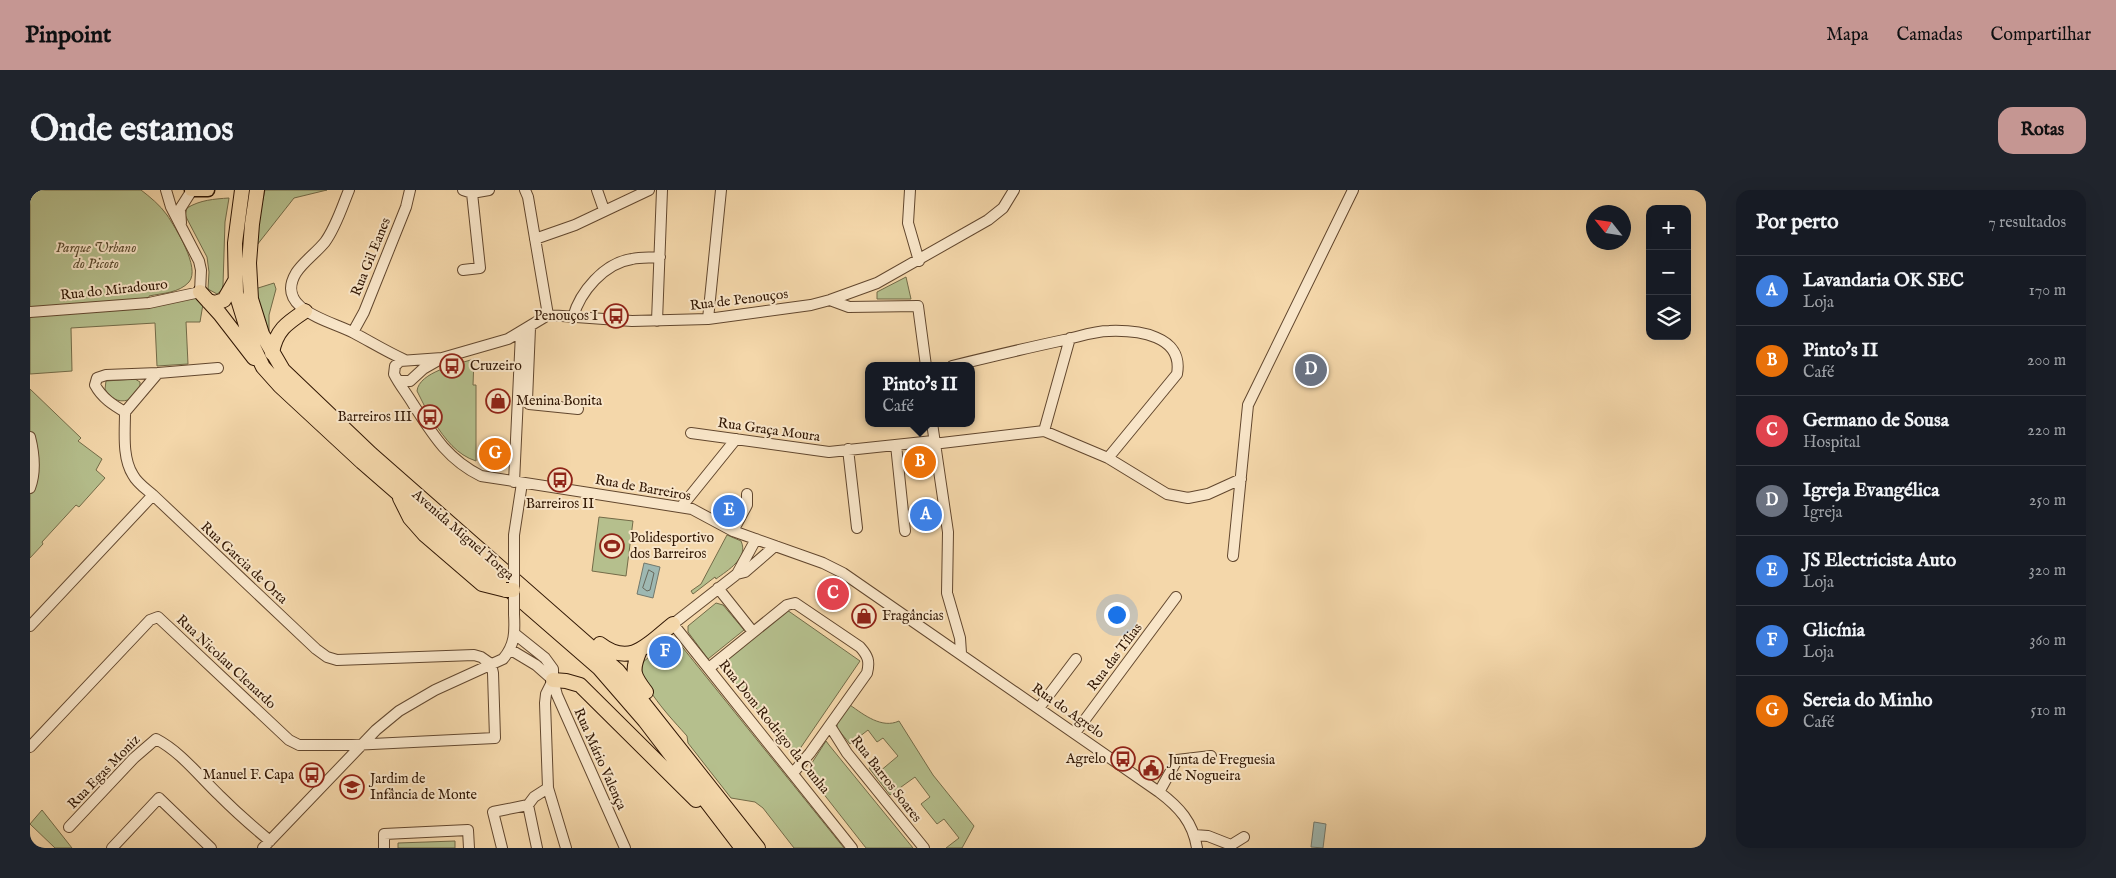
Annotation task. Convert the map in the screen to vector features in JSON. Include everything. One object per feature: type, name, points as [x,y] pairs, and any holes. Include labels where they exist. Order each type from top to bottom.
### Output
[{"type":"highway","name":"Avenida Miguel Torga","points":[[242,190],[237,224],[236,293],[245,325],[263,367],[280,386],[398,493],[599,668],[645,721],[719,821],[742,848]]},
{"type":"highway","name":"Avenida Miguel Torga","points":[[257,190],[249,263],[251,299],[262,334],[272,353],[293,381],[344,430],[618,670],[758,848]]},
{"type":"highway","points":[[204,297],[215,303],[224,300],[235,281]]},
{"type":"highway","points":[[204,297],[248,352],[263,367]]},
{"type":"highway","points":[[272,353],[276,335],[281,328],[305,311]]},
{"type":"highway","points":[[398,493],[410,518],[425,535],[482,584],[511,590]]},
{"type":"highway","points":[[560,619],[579,627],[611,652],[619,655],[640,650],[674,624]]},
{"type":"highway","points":[[640,650],[633,669],[636,680],[674,728],[675,742]]},
{"type":"highway","points":[[553,680],[566,680],[580,685],[675,781],[719,821]]},
{"type":"main road","points":[[191,190],[208,190]]},
{"type":"street","points":[[166,190],[170,207],[181,224],[199,261],[204,297]]},
{"type":"street","points":[[181,224],[180,209],[191,190]]},
{"type":"street","points":[[340,190],[342,195],[340,214]]},
{"type":"street","points":[[349,190],[340,214],[325,242],[297,272],[292,283],[293,296],[305,311],[353,332],[382,350],[416,366],[410,399]]},
{"type":"street","name":"Rua Gil Eanes","points":[[353,332],[364,312],[399,224],[410,190]]},
{"type":"street","points":[[463,270],[480,268],[467,191],[489,190]]},
{"type":"street","points":[[394,370],[397,363],[406,360],[442,358],[508,339],[548,316],[535,238],[524,190]]},
{"type":"street","points":[[596,190],[604,210]]},
{"type":"street","points":[[535,238],[575,226],[604,210],[649,190]]},
{"type":"street","points":[[657,321],[662,190]]},
{"type":"street","points":[[708,319],[721,190]]},
{"type":"street","points":[[910,190],[908,223],[919,261]]},
{"type":"street","name":"Rua de Penouços","points":[[548,316],[657,321],[708,319],[811,305],[830,300],[877,283],[919,261],[988,220],[1003,208],[1014,190]]},
{"type":"street","points":[[1233,556],[1248,405],[1353,190]]},
{"type":"street","points":[[572,317],[582,295],[597,278],[612,267],[630,259],[660,257]]},
{"type":"street","name":"Rua do Miradouro","points":[[30,312],[204,297]]},
{"type":"street","points":[[830,300],[849,307],[918,306],[925,362]]},
{"type":"street","points":[[526,330],[527,400],[529,404],[578,409]]},
{"type":"street","points":[[266,845],[362,744],[399,711],[435,690],[503,659],[511,650],[515,634],[511,590],[526,330]]},
{"type":"street","points":[[969,362],[1107,330],[1144,333],[1167,342],[1176,353],[1177,374],[1108,458]]},
{"type":"street","points":[[1070,338],[1044,431],[1108,458],[1167,494],[1188,498],[1208,494],[1241,479]]},
{"type":"street","points":[[382,350],[399,381],[413,378],[442,358]]},
{"type":"street","points":[[158,373],[125,412],[108,401],[95,385],[97,378],[106,375],[218,368]]},
{"type":"street","name":"Rua de Barreiros","points":[[399,381],[434,437],[464,467],[481,476],[682,506],[699,512],[734,530],[823,563],[843,573],[961,653]]},
{"type":"street","name":"Rua Garcia de Orta","points":[[125,412],[126,458],[134,477],[316,649],[327,657],[338,660],[474,655],[481,657],[491,664]]},
{"type":"street","points":[[932,427],[948,532],[947,593],[960,638],[961,653]]},
{"type":"street","name":"Rua Graça Moura","points":[[691,433],[829,452],[1044,431]]},
{"type":"street","points":[[30,437],[34,462],[30,488]]},
{"type":"street","points":[[682,506],[736,439]]},
{"type":"street","points":[[896,445],[905,531]]},
{"type":"street","points":[[848,449],[857,528]]},
{"type":"street","points":[[734,530],[747,504],[747,494]]},
{"type":"street","points":[[30,626],[153,495]]},
{"type":"street","points":[[674,624],[736,574],[756,539]]},
{"type":"street","points":[[736,574],[745,572],[775,546]]},
{"type":"street","points":[[718,588],[753,632]]},
{"type":"street","name":"Rua das Tílias","points":[[1075,733],[1176,597]]},
{"type":"street","points":[[709,668],[787,605],[795,603],[860,647],[867,655],[869,664],[867,673],[830,726],[793,773]]},
{"type":"street","name":"Rua Nicolau Clenardo","points":[[30,746],[150,620],[158,617],[289,740],[299,744],[362,744]]},
{"type":"street","name":"Rua Dom Rodrigo da Cunha","points":[[674,624],[852,848]]},
{"type":"street","points":[[949,646],[957,630]]},
{"type":"street","name":"Rua Mário Valença","points":[[515,634],[550,663],[553,669],[553,680],[557,695],[625,848]]},
{"type":"street","points":[[511,650],[536,665],[553,680],[546,694],[548,788],[566,848]]},
{"type":"street","name":"Rua do Agrelo","points":[[961,653],[1159,792],[1186,816],[1197,848]]},
{"type":"street","points":[[1039,708],[1076,658]]},
{"type":"street","points":[[362,744],[495,738],[494,673],[491,664]]},
{"type":"street","name":"Rua Barros Soares","points":[[830,726],[852,759],[924,848]]},
{"type":"street","name":"Rua Egas Moniz","points":[[69,827],[134,758],[156,739],[166,744],[191,766],[266,845]]},
{"type":"street","points":[[1159,792],[1177,760],[1211,756]]},
{"type":"street","points":[[502,848],[493,812],[528,805],[534,797],[548,788]]},
{"type":"street","points":[[112,848],[159,798],[211,848]]},
{"type":"street","points":[[528,805],[537,848]]},
{"type":"street","points":[[384,848],[384,834],[468,830],[469,848]]},
{"type":"street","points":[[1194,836],[1208,836],[1231,845],[1244,838]]},
{"type":"green space","name":"Parque Urbano do Picoto","points":[[30,190],[141,190],[161,208],[176,229],[186,248],[192,267],[192,276],[185,286],[170,292],[149,296],[149,303],[200,299],[203,304],[200,322],[186,322],[188,364],[157,366],[155,323],[71,328],[72,371],[30,374]]},
{"type":"green space","points":[[265,190],[327,190],[294,198],[257,245],[258,221]]},
{"type":"green space","points":[[229,198],[225,222],[223,285],[222,290],[217,294],[208,289],[209,272],[207,257],[185,215],[187,208],[197,203]]},
{"type":"green space","points":[[906,277],[911,299],[877,299],[877,292]]},
{"type":"green space","points":[[274,283],[276,289],[269,315],[269,331],[261,318],[255,289]]},
{"type":"green space","points":[[474,359],[473,385],[476,385],[476,461],[457,451],[447,440],[434,422],[435,418],[432,412],[427,411],[417,391],[419,384],[432,374],[449,366]]},
{"type":"green space","points":[[135,379],[140,382],[140,387],[128,400],[121,401],[115,399],[105,389],[106,381]]},
{"type":"green space","points":[[30,389],[81,438],[78,441],[102,459],[96,470],[105,478],[79,507],[76,505],[30,558]]},
{"type":"green space","name":"Polidesportivo dos Barreiros","points":[[599,517],[633,521],[626,576],[592,571]]},
{"type":"green space","points":[[727,535],[741,541],[743,547],[740,558],[726,572],[716,579],[715,577],[693,594],[691,591],[701,584]]},
{"type":"green space","points":[[716,603],[723,605],[744,630],[708,659],[688,632],[688,626]]},
{"type":"green space","points":[[787,610],[860,661],[795,756],[721,665]]},
{"type":"green space","points":[[675,638],[844,848],[794,848],[763,808],[755,802],[731,798],[688,743],[687,736],[657,701],[644,679],[643,662],[671,639]]},
{"type":"green space","points":[[850,705],[873,720],[886,723],[899,721],[933,775],[974,826],[962,848],[946,848],[959,838],[944,819],[937,824],[921,804],[930,797],[915,777],[890,795],[869,768],[873,765],[879,772],[898,756],[883,738],[877,742],[868,730],[850,744],[837,728],[837,724]]},
{"type":"green space","points":[[826,741],[913,848],[866,848],[808,774],[808,769]]},
{"type":"green space","points":[[42,810],[72,848],[55,848],[30,824]]},
{"type":"green space","points":[[455,841],[455,848],[398,848],[398,843]]},
{"type":"water","points":[[644,563],[660,567],[653,598],[637,594]]},
{"type":"water","points":[[1314,822],[1326,824],[1323,848],[1311,847]]},
{"type":"place","name":"Penouços I","points":[[616,316]]},
{"type":"place","name":"Cruzeiro","points":[[452,366]]},
{"type":"place","name":"Igreja Evangélica","points":[[1311,370]]},
{"type":"place","name":"Menina Bonita","points":[[498,401]]},
{"type":"place","name":"Barreiros III","points":[[430,417]]},
{"type":"place","name":"Sereia do Minho","points":[[495,454]]},
{"type":"place","name":"Pinto's II","points":[[920,462]]},
{"type":"place","name":"Barreiros II","points":[[560,480]]},
{"type":"place","name":"JS Electricista Auto","points":[[729,511]]},
{"type":"place","name":"Lavandaria OK SEC","points":[[926,515]]},
{"type":"place","name":"Polidesportivo dos Barreiros","points":[[612,546]]},
{"type":"place","name":"Germano de Sousa","points":[[833,594]]},
{"type":"place","name":"Fragâncias","points":[[864,616]]},
{"type":"place","name":"Glicínia","points":[[665,652]]},
{"type":"place","name":"Agrelo","points":[[1123,759]]},
{"type":"place","name":"Junta de Freguesia de Nogueira","points":[[1151,768]]},
{"type":"place","name":"Manuel F. Capa","points":[[312,775]]},
{"type":"place","name":"Jardim de Infância de Monte","points":[[352,787]]}]
